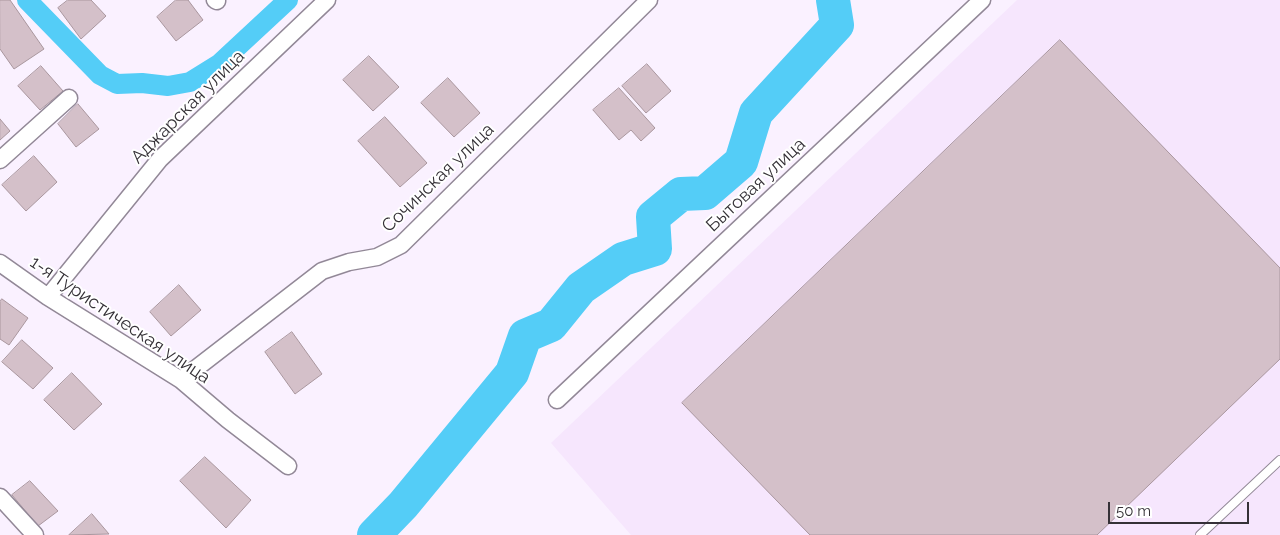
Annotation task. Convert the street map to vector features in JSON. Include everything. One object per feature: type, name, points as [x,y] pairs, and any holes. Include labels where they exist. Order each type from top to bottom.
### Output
[{"type":"street","name":"Аджарская улица","points":[[48,297],[160,158],[327,0]]},
{"type":"street","name":"Сочинская улица","points":[[180,380],[322,272],[349,262],[378,257],[401,245],[649,0]]},
{"type":"street","name":"Бытовая улица","points":[[556,400],[982,0]]},
{"type":"street","points":[[0,160],[69,98]]},
{"type":"street","name":"1-я Туристическая улица","points":[[0,263],[48,297],[180,380],[288,466]]},
{"type":"street","points":[[0,497],[35,535]]},
{"type":"lane","points":[[1200,535],[1280,460]]},
{"type":"shaded area","points":[[1017,0],[1280,0],[1280,535],[631,535],[551,443]]},
{"type":"building","points":[[0,0],[10,0],[44,49],[14,69],[0,49]]},
{"type":"building","points":[[68,0],[91,0],[106,16],[81,39],[58,8]]},
{"type":"building","points":[[176,0],[188,0],[203,20],[176,41],[157,17]]},
{"type":"building","points":[[1060,40],[1280,268],[1280,359],[1097,535],[810,535],[682,403]]},
{"type":"building","points":[[369,56],[399,87],[373,111],[343,80]]},
{"type":"building","points":[[647,64],[671,91],[646,113],[622,86]]},
{"type":"building","points":[[41,66],[63,91],[40,110],[18,86]]},
{"type":"building","points":[[448,78],[480,113],[454,137],[421,103]]},
{"type":"building","points":[[619,88],[655,128],[641,141],[631,130],[619,140],[593,110]]},
{"type":"building","points":[[78,104],[99,129],[76,147],[58,124]]},
{"type":"building","points":[[385,117],[427,163],[400,187],[358,141]]},
{"type":"building","points":[[0,119],[10,131],[0,140]]},
{"type":"building","points":[[34,156],[57,182],[26,211],[2,185]]},
{"type":"building","points":[[179,285],[201,310],[171,336],[150,312]]},
{"type":"building","points":[[2,299],[28,318],[9,345],[0,339],[0,302]]},
{"type":"building","points":[[292,332],[322,374],[295,394],[265,352]]},
{"type":"building","points":[[22,340],[53,368],[33,389],[2,362]]},
{"type":"building","points":[[72,373],[102,404],[74,430],[44,400]]},
{"type":"building","points":[[205,457],[251,500],[226,528],[180,481]]},
{"type":"building","points":[[30,481],[58,511],[38,526],[12,495]]},
{"type":"building","points":[[92,514],[109,534],[69,535]]},
{"type":"waterway","points":[[27,0],[100,75],[117,84],[142,83],[168,86],[190,82],[219,64],[288,0]]},
{"type":"waterway","points":[[374,535],[403,505],[512,373],[525,336],[551,325],[581,288],[623,259],[655,249],[653,217],[681,194],[705,193],[741,162],[756,113],[837,25],[833,0]]}]
